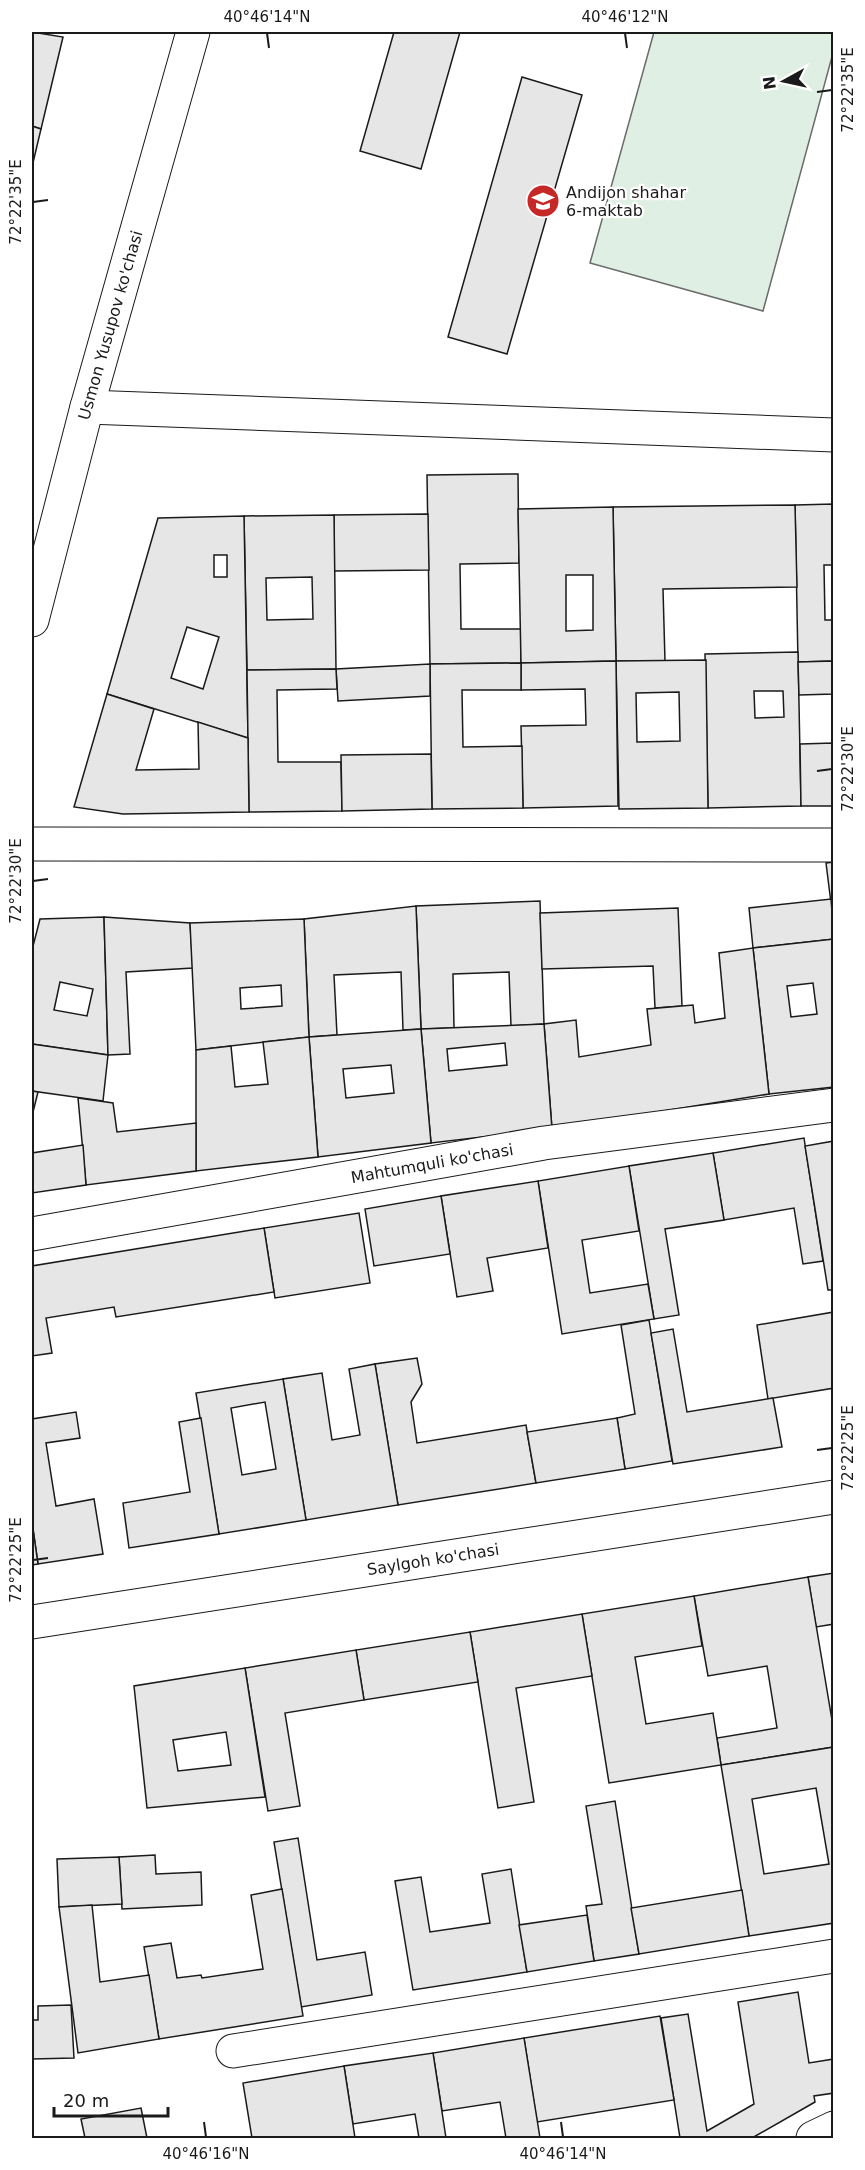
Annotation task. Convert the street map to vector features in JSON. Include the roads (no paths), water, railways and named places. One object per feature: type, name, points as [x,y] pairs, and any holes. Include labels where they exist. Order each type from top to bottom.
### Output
[{"type":"street","name":"Usmon Yusupov ko'chasi","points":[[32,620],[87,407],[192,32]]},
{"type":"street","points":[[87,407],[834,435]]},
{"type":"street","points":[[32,844],[834,844]]},
{"type":"street","name":"Mahtumquli ko'chasi","points":[[32,1234],[544,1143],[834,1105]]},
{"type":"street","name":"Saylgoh ko'chasi","points":[[32,1622],[834,1497]]},
{"type":"street","points":[[233,2051],[834,1956]]},
{"type":"street","points":[[813,2139],[834,2128]]},
{"type":"place","name":"Andijon shahar 6-maktab","points":[[543,201]]}]
